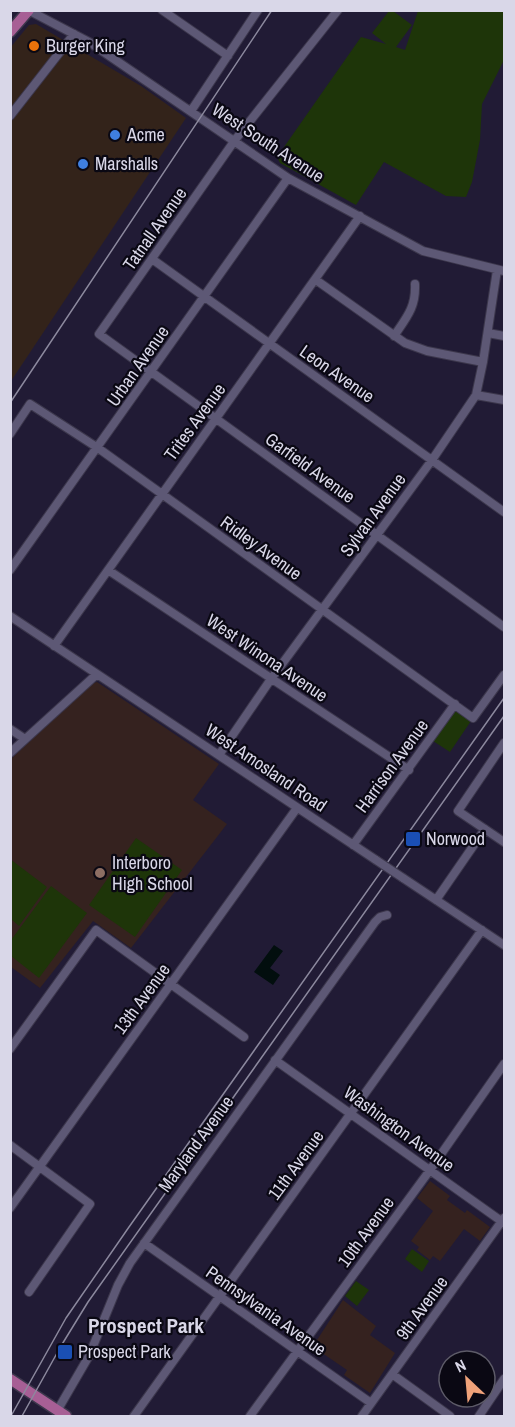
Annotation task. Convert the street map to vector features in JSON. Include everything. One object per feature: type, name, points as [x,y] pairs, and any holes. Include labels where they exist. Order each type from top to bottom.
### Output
[{"type":"main road","points":[[10,32],[28,11]]},
{"type":"main road","points":[[10,1379],[61,1413]]},
{"type":"street","points":[[162,10],[228,56]]},
{"type":"street","points":[[191,111],[258,10]]},
{"type":"street","name":"Tatnall Avenue","points":[[99,334],[235,140],[338,10]]},
{"type":"street","name":"West South Avenue","points":[[28,11],[89,42],[288,178],[423,251],[501,270]]},
{"type":"street","points":[[10,116],[74,34]]},
{"type":"street","name":"Urban Avenue","points":[[10,570],[288,178]]},
{"type":"street","name":"Trites Avenue","points":[[54,646],[360,216]]},
{"type":"street","name":"Leon Avenue","points":[[152,259],[504,512]]},
{"type":"street","name":"Sylvan Avenue","points":[[219,755],[271,679],[432,460],[476,395],[501,270]]},
{"type":"street","points":[[316,280],[394,336],[422,349],[483,362]]},
{"type":"street","points":[[394,336],[412,309],[416,298],[415,284]]},
{"type":"street","points":[[488,333],[504,336]]},
{"type":"street","name":"Garfield Avenue","points":[[99,334],[504,627]]},
{"type":"street","points":[[476,395],[504,400]]},
{"type":"street","name":"Ridley Avenue","points":[[10,434],[30,404],[98,448],[473,718],[504,675]]},
{"type":"street","name":"West Winona Avenue","points":[[108,570],[409,770]]},
{"type":"street","name":"West Amosland Road","points":[[10,616],[504,945]]},
{"type":"street","points":[[10,753],[97,674]]},
{"type":"street","name":"Harrison Avenue","points":[[353,845],[455,704]]},
{"type":"street","points":[[10,729],[25,739]]},
{"type":"street","points":[[504,745],[458,811],[504,842]]},
{"type":"street","name":"13th Avenue","points":[[10,1208],[297,808]]},
{"type":"street","points":[[436,900],[485,829]]},
{"type":"street","name":"Maryland Avenue","points":[[61,1413],[90,1356],[118,1285],[144,1243],[375,922],[387,915]]},
{"type":"street","points":[[10,1049],[96,930],[244,1037]]},
{"type":"street","name":"11th Avenue","points":[[134,1416],[482,930]]},
{"type":"street","name":"Washington Avenue","points":[[275,1060],[504,1220]]},
{"type":"street","name":"10th Avenue","points":[[250,1416],[504,1065]]},
{"type":"street","points":[[10,1145],[90,1204],[28,1292]]},
{"type":"street","name":"9th Avenue","points":[[362,1416],[504,1220]]},
{"type":"street","name":"Pennsylvania Avenue","points":[[144,1243],[371,1403]]},
{"type":"street","points":[[392,1374],[450,1416]]},
{"type":"street","points":[[478,1416],[504,1379]]},
{"type":"shaded area","points":[[36,24],[141,86],[186,118],[11,381],[10,48],[29,25]]},
{"type":"shaded area","name":"Interboro High School","points":[[97,682],[219,764],[193,800],[227,824],[131,948],[93,921],[40,988],[11,967],[11,759],[91,684]]},
{"type":"shaded area","points":[[274,945],[283,951],[270,968],[280,975],[273,985],[254,972]]},
{"type":"shaded area","points":[[430,1181],[450,1196],[447,1200],[465,1213],[467,1210],[490,1227],[480,1241],[464,1229],[440,1261],[433,1256],[430,1260],[417,1250],[419,1247],[411,1241],[433,1211],[417,1198]]},
{"type":"shaded area","points":[[343,1300],[376,1326],[370,1335],[395,1353],[370,1393],[344,1375],[347,1370],[309,1344],[314,1338],[317,1340]]},
{"type":"green space","points":[[389,11],[393,11],[412,25],[396,47],[405,50],[418,11],[504,11],[504,60],[482,104],[480,140],[472,182],[466,197],[446,196],[384,162],[356,205],[280,163],[277,157],[361,37],[386,44],[372,33]]},
{"type":"green space","points":[[455,704],[473,718],[450,752],[430,739]]},
{"type":"green space","points":[[136,838],[182,870],[135,937],[89,905]]},
{"type":"green space","points":[[10,859],[47,887],[19,926],[11,919]]},
{"type":"green space","points":[[51,886],[87,913],[39,978],[11,956],[11,940]]},
{"type":"green space","points":[[412,1249],[429,1261],[422,1272],[405,1259]]},
{"type":"green space","points":[[356,1281],[369,1290],[357,1306],[345,1296]]},
{"type":"railway","points":[[10,403],[272,10]]},
{"type":"railway","points":[[11,1416],[66,1318],[504,698]]},
{"type":"railway","points":[[22,1416],[88,1302],[504,716]]},
{"type":"place","name":"Burger King","points":[[34,46]]},
{"type":"place","name":"Acme","points":[[115,135]]},
{"type":"place","name":"Marshalls","points":[[83,164]]},
{"type":"place","name":"Norwood","points":[[413,839]]},
{"type":"place","name":"Interboro High School","points":[[100,873]]},
{"type":"place","name":"Prospect Park","points":[[65,1352]]},
{"type":"district","name":"Prospect Park","points":[[146,1326]]}]
